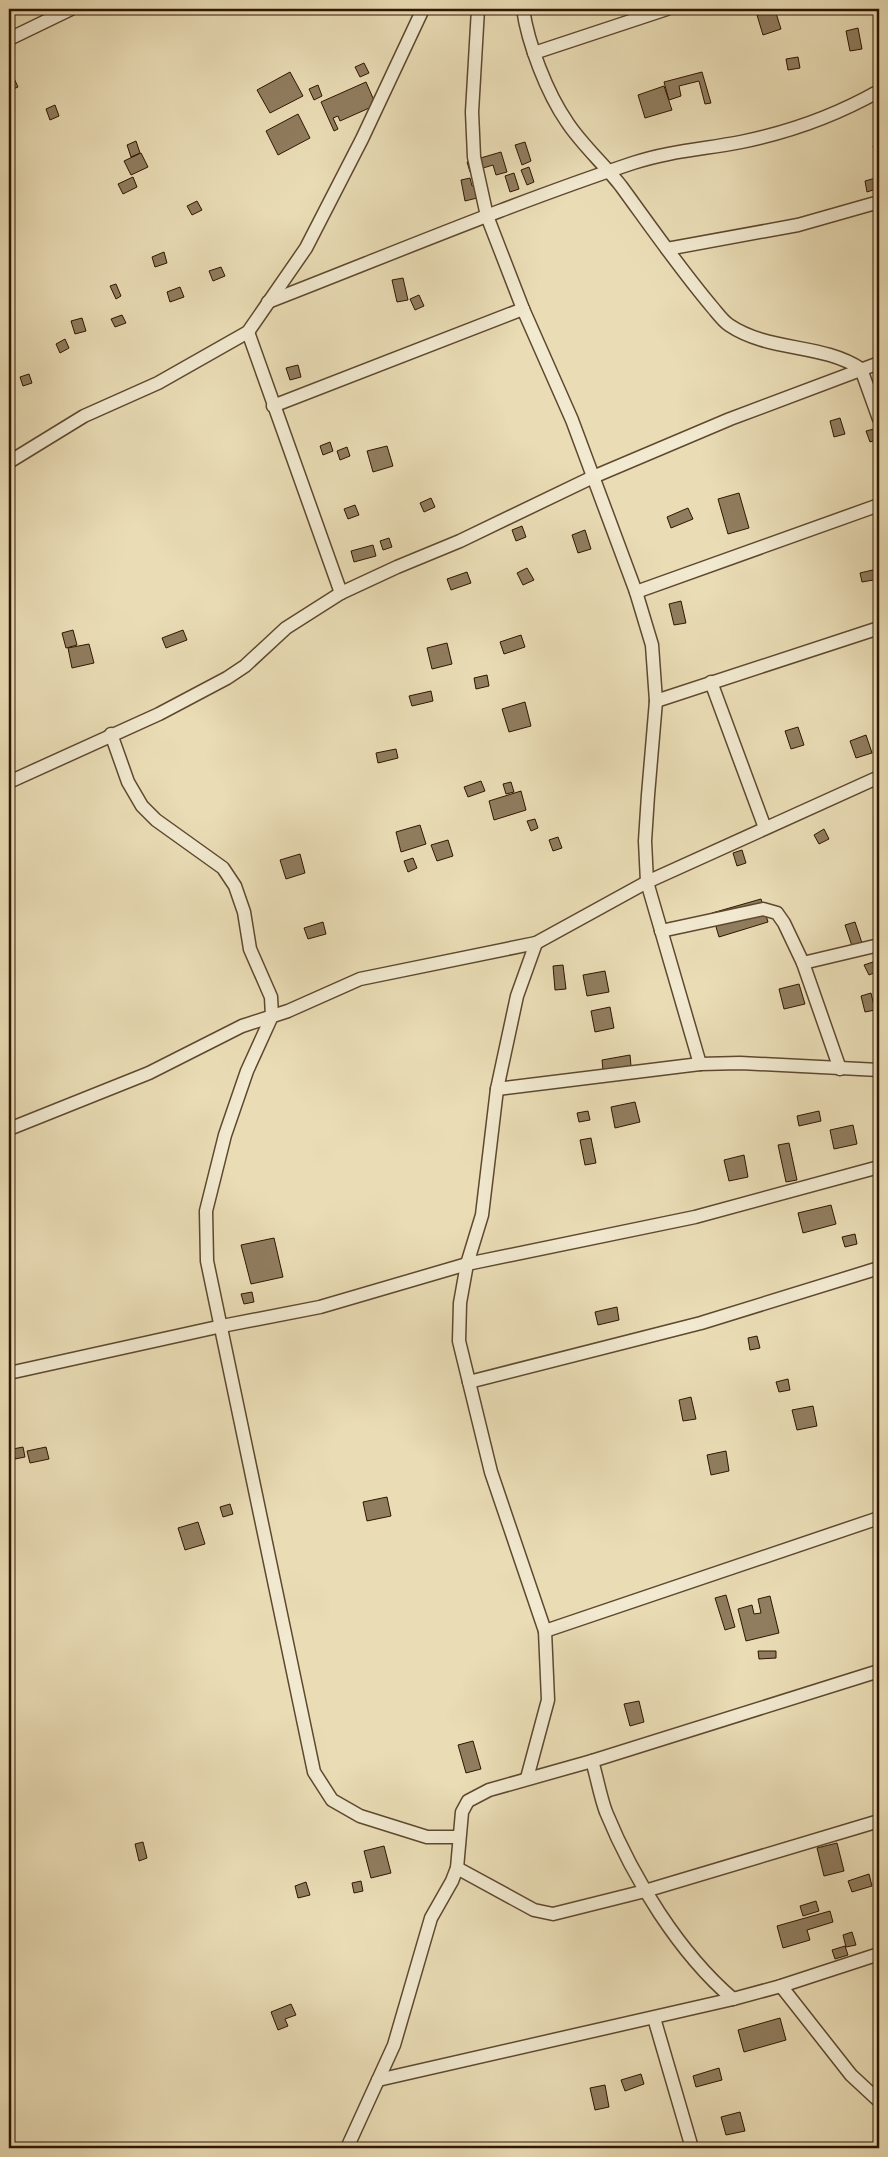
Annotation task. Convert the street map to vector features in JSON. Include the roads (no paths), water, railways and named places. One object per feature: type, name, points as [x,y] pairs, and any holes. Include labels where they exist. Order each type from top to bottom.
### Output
[{"type":"street","points":[[9,39],[71,9]]},
{"type":"street","points":[[9,462],[84,416],[158,383],[248,332],[306,248],[362,138],[423,9]]},
{"type":"street","points":[[478,9],[472,112],[474,157],[488,216],[523,309],[572,420],[636,592],[652,645],[656,700],[645,840],[647,882],[700,1064]]},
{"type":"street","points":[[523,9],[525,26],[534,53],[567,123],[610,171],[696,288],[728,324],[747,335],[770,342],[838,356],[862,369],[879,419]]},
{"type":"street","points":[[534,53],[666,9]]},
{"type":"street","points":[[268,302],[488,216],[610,171],[662,154],[776,134],[826,118],[879,91]]},
{"type":"street","points":[[667,249],[798,225],[879,202]]},
{"type":"street","points":[[273,406],[523,309]]},
{"type":"street","points":[[248,332],[341,593]]},
{"type":"street","points":[[9,782],[111,734],[159,714],[227,678],[245,666],[286,628],[341,593],[460,541],[593,477],[730,419],[879,363]]},
{"type":"street","points":[[636,592],[879,505]]},
{"type":"street","points":[[656,700],[879,628]]},
{"type":"street","points":[[711,682],[764,828]]},
{"type":"street","points":[[111,734],[128,782],[142,806],[156,820],[223,868],[236,886],[244,912],[250,948],[270,997],[272,1016],[247,1071],[225,1135],[206,1211],[207,1261],[314,1772],[332,1800],[360,1816],[428,1838],[458,1837]]},
{"type":"street","points":[[9,1129],[149,1073],[242,1026],[272,1016],[360,979],[536,943],[647,882],[879,777]]},
{"type":"street","points":[[661,931],[763,909],[776,913],[784,923],[803,963],[840,1069]]},
{"type":"street","points":[[527,1778],[548,1700],[545,1631],[492,1472],[460,1341],[460,1303],[467,1264],[482,1216],[497,1089],[517,996],[536,943]]},
{"type":"street","points":[[803,963],[879,945]]},
{"type":"street","points":[[497,1089],[700,1064],[840,1069],[878,1075]]},
{"type":"street","points":[[9,1373],[222,1326],[320,1307],[467,1264],[695,1217],[879,1167]]},
{"type":"street","points":[[469,1382],[701,1323],[879,1268]]},
{"type":"street","points":[[545,1631],[879,1518]]},
{"type":"street","points":[[347,2148],[394,2045],[431,1918],[457,1868],[458,1837],[462,1812],[468,1801],[489,1790],[592,1761],[879,1671]]},
{"type":"street","points":[[592,1761],[606,1810],[645,1891],[695,1962],[712,1982],[733,1999]]},
{"type":"street","points":[[457,1868],[534,1910],[553,1914],[645,1891],[879,1821]]},
{"type":"street","points":[[378,2080],[733,1999],[781,1986],[879,1954]]},
{"type":"street","points":[[781,1986],[851,2075],[879,2101]]},
{"type":"street","points":[[654,2018],[692,2148]]}]
